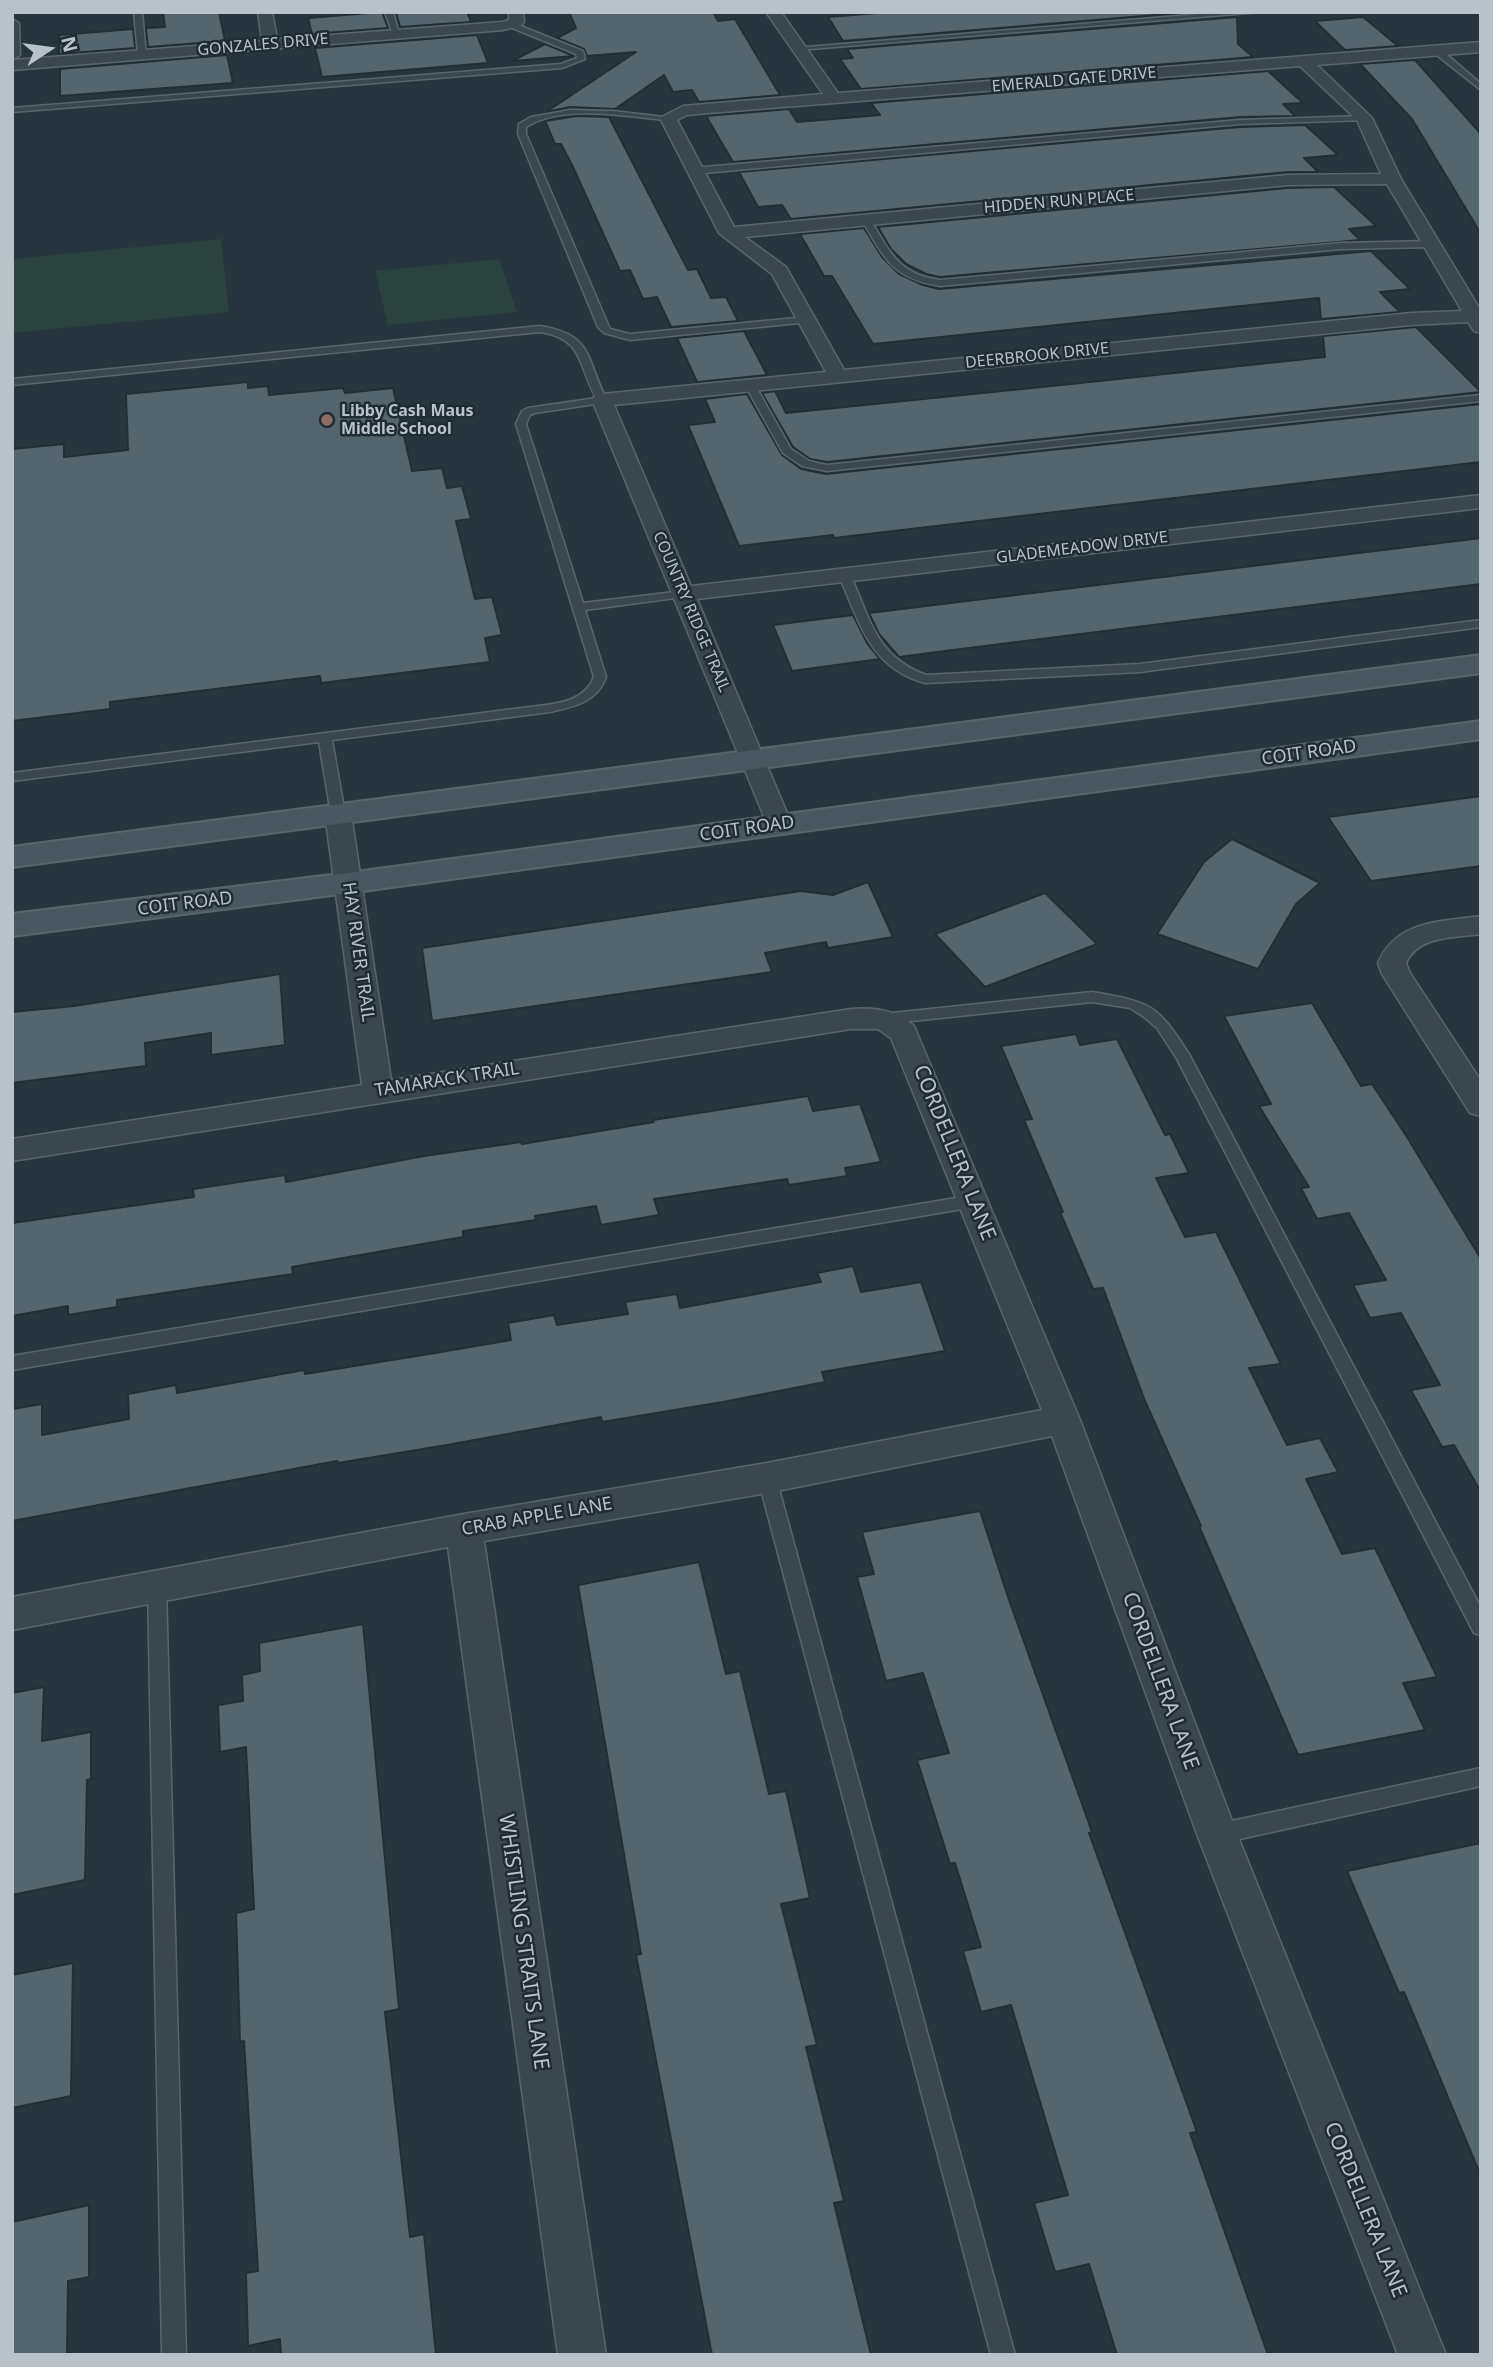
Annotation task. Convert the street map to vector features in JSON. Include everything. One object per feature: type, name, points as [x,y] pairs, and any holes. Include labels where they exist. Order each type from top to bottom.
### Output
[{"type":"main road","points":[[12,857],[1481,664]]},
{"type":"main road","name":"COIT ROAD","points":[[12,925],[348,883],[1481,730]]},
{"type":"street","points":[[265,12],[270,45]]},
{"type":"street","points":[[773,12],[835,100]]},
{"type":"street","name":"GONZALES DRIVE","points":[[12,65],[397,34],[515,19]]},
{"type":"street","points":[[12,23],[12,55]]},
{"type":"street","name":"EMERALD GATE DRIVE","points":[[668,118],[689,110],[1481,47]]},
{"type":"street","points":[[1304,61],[1364,118],[1392,179],[1476,322]]},
{"type":"street","points":[[668,118],[728,233],[779,271],[838,376]]},
{"type":"street","name":"HIDDEN RUN PLACE","points":[[728,233],[1288,180],[1392,179]]},
{"type":"street","name":"DEERBROOK DRIVE","points":[[602,400],[1411,319],[1476,322]]},
{"type":"street","name":"COUNTRY RIDGE TRAIL","points":[[602,400],[779,825]]},
{"type":"street","name":"GLADEMEADOW DRIVE","points":[[683,594],[1481,501]]},
{"type":"street","name":"HAY RIVER TRAIL","points":[[338,814],[378,1091]]},
{"type":"street","points":[[1481,925],[1423,934],[1405,943],[1394,955],[1392,963],[1396,974],[1481,1105]]},
{"type":"street","name":"TAMARACK TRAIL","points":[[12,1150],[851,1019],[883,1019]]},
{"type":"street","name":"CORDELLERA LANE","points":[[883,1019],[904,1033],[1063,1420],[1217,1834],[1422,2355]]},
{"type":"street","name":"CRAB APPLE LANE","points":[[12,1614],[464,1529],[767,1478],[1063,1420]]},
{"type":"street","name":"WHISTLING STRAITS LANE","points":[[464,1529],[582,2355]]},
{"type":"lane","points":[[138,12],[142,55]]},
{"type":"lane","points":[[389,12],[397,34]]},
{"type":"lane","points":[[799,48],[1256,12]]},
{"type":"lane","points":[[12,110],[562,66],[581,59],[580,53],[568,45],[515,19]]},
{"type":"lane","points":[[1436,50],[1481,88]]},
{"type":"lane","points":[[668,118],[570,113],[544,116],[522,126],[522,134],[603,327],[607,331],[630,337],[806,320]]},
{"type":"lane","points":[[694,171],[1240,122],[1364,118]]},
{"type":"lane","points":[[866,220],[898,271],[912,278],[940,283],[1341,246],[1430,244]]},
{"type":"lane","points":[[12,382],[540,329],[562,332],[575,340],[602,400],[532,410],[526,413],[521,424],[600,677],[596,687],[587,696],[559,706],[530,711],[12,777]]},
{"type":"lane","points":[[750,385],[786,451],[806,464],[828,468],[1481,398]]},
{"type":"lane","points":[[845,576],[887,658],[898,669],[925,679],[1140,668],[1481,622]]},
{"type":"lane","points":[[578,607],[683,594]]},
{"type":"lane","points":[[325,738],[338,814]]},
{"type":"lane","points":[[883,1019],[1092,997],[1134,1004],[1162,1024],[1184,1058],[1481,1627]]},
{"type":"lane","points":[[12,1363],[974,1201]]},
{"type":"lane","points":[[767,1478],[1003,2355]]},
{"type":"lane","points":[[157,1587],[174,2355]]},
{"type":"lane","points":[[1217,1834],[1481,1777]]},
{"type":"green space","points":[[221,239],[229,312],[12,333],[12,259]]},
{"type":"green space","points":[[499,259],[517,312],[388,325],[375,271]]},
{"type":"building","points":[[163,12],[219,12],[225,41],[148,47],[146,28],[165,27]]},
{"type":"building","points":[[382,12],[388,28],[312,34],[308,18]]},
{"type":"building","points":[[396,12],[467,12],[471,22],[400,27]]},
{"type":"building","points":[[569,12],[713,12],[718,21],[735,19],[780,95],[699,102],[692,90],[673,92],[664,75],[615,109],[570,107],[546,112],[636,52],[587,56],[584,49],[557,38],[576,28]]},
{"type":"building","points":[[890,12],[1191,12],[843,41],[828,17]]},
{"type":"building","points":[[1237,17],[1238,44],[1253,57],[861,89],[840,59],[853,58],[847,49]]},
{"type":"building","points":[[1363,17],[1398,46],[1345,50],[1315,21]]},
{"type":"building","points":[[133,29],[135,48],[59,54],[59,35]]},
{"type":"building","points":[[477,35],[488,63],[322,77],[315,48]]},
{"type":"building","points":[[545,44],[574,56],[512,61]]},
{"type":"building","points":[[227,55],[233,83],[60,96],[60,69]]},
{"type":"building","points":[[1415,60],[1481,134],[1481,234],[1412,119],[1360,64]]},
{"type":"building","points":[[1268,71],[1303,103],[1283,104],[1295,116],[1240,117],[733,162],[706,116],[789,109],[797,122],[880,115],[871,103]]},
{"type":"building","points":[[577,116],[609,117],[688,270],[697,269],[711,298],[726,297],[738,321],[671,327],[657,297],[643,299],[630,270],[620,271],[573,167],[561,144],[555,144],[545,121]]},
{"type":"building","points":[[1305,125],[1338,155],[1304,158],[1318,172],[1288,172],[791,219],[782,205],[758,207],[739,172],[1240,127]]},
{"type":"building","points":[[1334,187],[1376,226],[1349,229],[1360,240],[940,277],[926,274],[906,264],[891,249],[878,227],[1288,188]]},
{"type":"building","points":[[864,228],[882,257],[899,274],[939,289],[1371,251],[1410,289],[1380,292],[1400,312],[1321,319],[1319,298],[873,344],[832,276],[824,276],[800,234]]},
{"type":"building","points":[[1416,327],[1481,392],[827,462],[810,459],[793,447],[762,393],[775,391],[786,413],[1325,357],[1323,336]]},
{"type":"building","points":[[744,331],[767,375],[697,382],[677,338]]},
{"type":"building","points":[[248,382],[248,388],[268,386],[269,395],[343,388],[345,393],[393,388],[412,471],[442,468],[447,488],[462,486],[471,519],[456,521],[475,599],[492,597],[502,635],[485,638],[490,662],[321,683],[320,676],[110,702],[110,709],[12,721],[12,449],[64,444],[64,457],[128,450],[126,394]]},
{"type":"building","points":[[747,394],[782,455],[801,469],[826,474],[1481,404],[1481,462],[834,538],[833,535],[739,546],[688,425],[715,422],[705,399]]},
{"type":"building","points":[[1481,538],[1481,584],[899,657],[879,634],[869,613]]},
{"type":"building","points":[[853,615],[867,643],[880,659],[792,671],[773,625]]},
{"type":"building","points":[[1481,796],[1481,866],[1371,881],[1328,817]]},
{"type":"building","points":[[1232,839],[1320,883],[1296,904],[1258,969],[1157,934],[1204,862]]},
{"type":"building","points":[[868,882],[893,937],[828,948],[826,942],[765,953],[772,972],[432,1021],[422,948],[801,891],[833,895]]},
{"type":"building","points":[[1045,893],[1097,944],[985,987],[935,934]]},
{"type":"building","points":[[280,974],[285,1045],[211,1055],[211,1033],[145,1043],[146,1066],[12,1083],[12,1012],[74,1006]]},
{"type":"building","points":[[1312,1003],[1361,1086],[1372,1084],[1407,1137],[1481,1259],[1481,1492],[1454,1445],[1442,1447],[1411,1390],[1440,1385],[1401,1313],[1370,1318],[1353,1285],[1386,1280],[1349,1213],[1317,1219],[1301,1188],[1309,1187],[1259,1106],[1271,1104],[1224,1016]]},
{"type":"building","points":[[1076,1034],[1080,1045],[1117,1039],[1165,1135],[1170,1134],[1189,1173],[1156,1178],[1185,1237],[1216,1232],[1281,1364],[1249,1368],[1287,1445],[1320,1438],[1338,1472],[1306,1479],[1342,1554],[1375,1548],[1437,1677],[1403,1683],[1425,1730],[1298,1755],[1145,1401],[1103,1288],[1093,1289],[1060,1212],[1063,1212],[1024,1120],[1032,1119],[1001,1046]]},
{"type":"building","points":[[808,1096],[813,1111],[860,1104],[881,1162],[845,1168],[847,1176],[789,1185],[787,1179],[654,1199],[659,1215],[601,1225],[596,1206],[535,1216],[536,1220],[463,1231],[463,1237],[292,1267],[293,1274],[117,1300],[117,1307],[68,1315],[68,1306],[12,1316],[12,1223],[194,1197],[193,1189],[285,1175],[286,1182],[424,1156],[521,1142],[522,1144]]},
{"type":"building","points":[[853,1266],[861,1292],[921,1282],[945,1351],[822,1372],[825,1382],[723,1402],[602,1422],[601,1417],[447,1445],[338,1463],[337,1461],[12,1521],[12,1409],[42,1404],[42,1435],[129,1419],[128,1394],[176,1385],[177,1393],[304,1370],[305,1374],[511,1340],[508,1323],[554,1315],[557,1325],[628,1314],[625,1302],[677,1294],[680,1308],[821,1282],[817,1273]]},
{"type":"building","points":[[980,1511],[1092,1832],[1089,1833],[1197,2132],[1190,2133],[1268,2355],[1117,2355],[1089,2264],[1055,2272],[1034,2203],[1068,2195],[1011,2005],[981,2012],[963,1951],[981,1947],[955,1863],[950,1864],[917,1760],[949,1753],[923,1673],[886,1681],[857,1577],[874,1574],[862,1532]]},
{"type":"building","points":[[699,1562],[726,1674],[740,1671],[769,1794],[786,1791],[810,1898],[781,1904],[817,2045],[806,2047],[844,2201],[834,2203],[871,2355],[712,2355],[636,1955],[641,1954],[578,1585]]},
{"type":"building","points":[[363,1624],[399,2009],[385,2012],[410,2237],[424,2234],[436,2355],[281,2355],[280,2339],[248,2346],[246,2273],[258,2271],[244,2041],[240,2042],[236,1913],[254,1909],[246,1747],[220,1752],[218,1705],[243,1701],[242,1675],[260,1671],[259,1643]]},
{"type":"building","points":[[44,1687],[42,1741],[91,1732],[85,1880],[12,1895],[12,1693]]},
{"type":"building","points":[[1481,1843],[1480,2174],[1404,1992],[1399,1993],[1347,1871]]},
{"type":"building","points":[[73,1963],[71,2096],[12,2108],[12,1975]]},
{"type":"building","points":[[89,2205],[89,2277],[68,2281],[67,2355],[12,2355],[12,2222]]},
{"type":"place","name":"Libby Cash Maus Middle School","points":[[327,420]]}]
